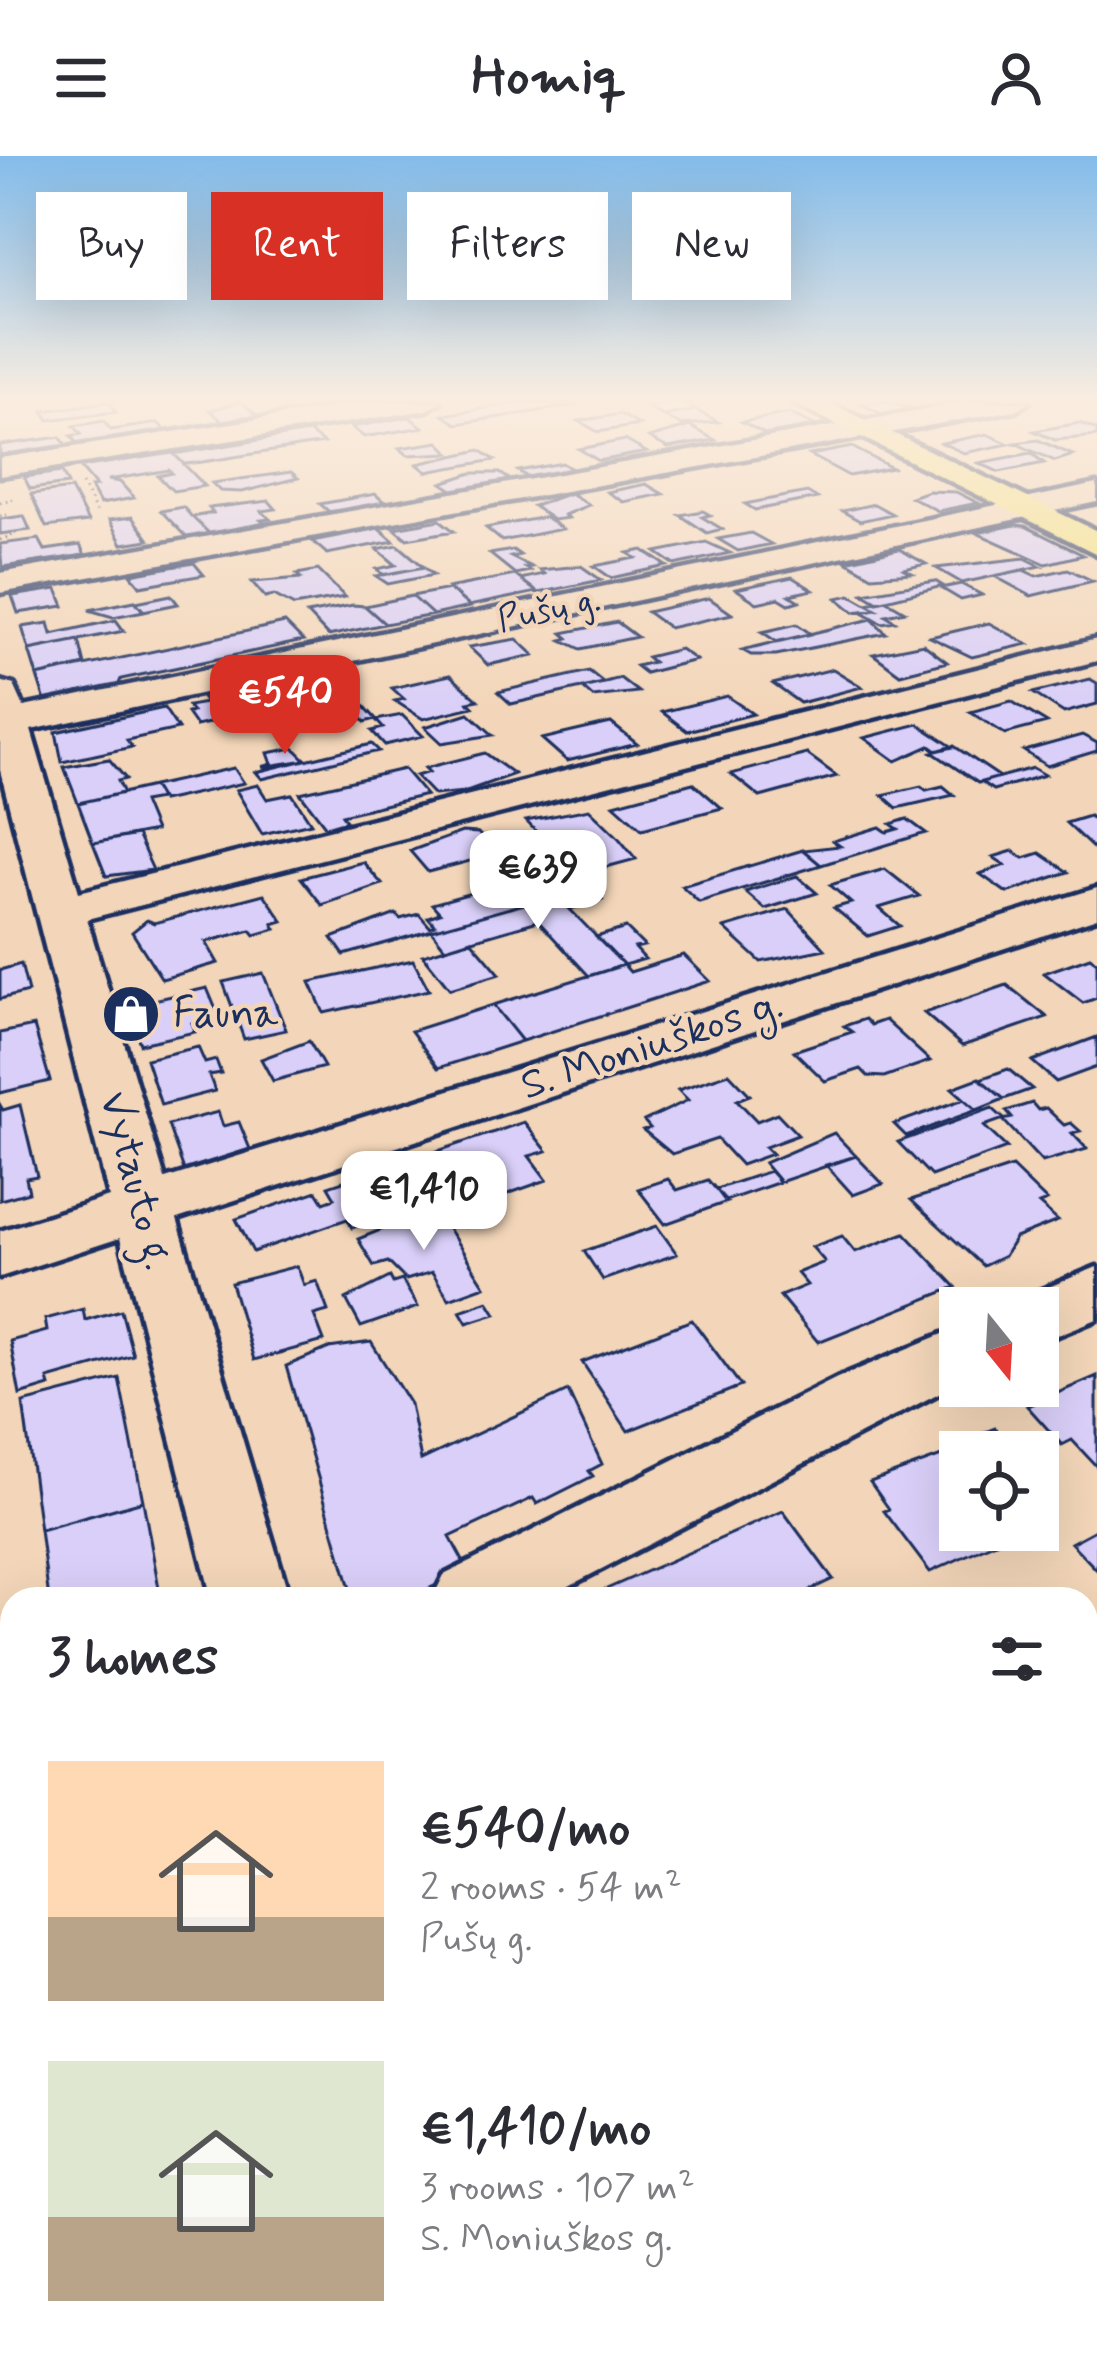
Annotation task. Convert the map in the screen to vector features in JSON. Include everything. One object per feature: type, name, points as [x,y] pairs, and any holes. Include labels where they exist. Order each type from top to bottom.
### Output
[{"type":"main road","points":[[1015,505],[1097,544]]},
{"type":"street","points":[[0,583],[441,505]]},
{"type":"street","name":"Pušų g.","points":[[3,713],[1044,505]]},
{"type":"street","points":[[62,911],[1097,650]]},
{"type":"street","name":"Vytauto g.","points":[[3,713],[248,1587]]},
{"type":"street","name":"S. Moniuškos g.","points":[[0,1254],[1097,902]]},
{"type":"street","points":[[1059,1309],[1097,1292]]},
{"type":"street","points":[[494,1587],[861,1397],[939,1362]]},
{"type":"path","points":[[0,540],[13,535]]},
{"type":"building","points":[[36,505],[79,505],[88,522],[46,527]]},
{"type":"building","points":[[272,505],[276,509],[262,511],[270,519],[261,520],[266,524],[210,534],[192,517],[213,513],[209,508]]},
{"type":"building","points":[[321,505],[389,506],[334,516]]},
{"type":"building","points":[[589,505],[564,515],[568,518],[553,520],[533,506]]},
{"type":"building","points":[[746,505],[783,505],[755,510]]},
{"type":"building","points":[[875,505],[892,514],[860,521],[842,511]]},
{"type":"building","points":[[926,505],[970,505],[938,511]]},
{"type":"building","points":[[183,507],[211,535],[188,539],[161,511]]},
{"type":"building","points":[[703,511],[710,515],[702,517],[722,529],[707,533],[680,515]]},
{"type":"building","points":[[24,516],[30,530],[0,534],[0,519]]},
{"type":"building","points":[[132,517],[149,540],[122,544],[109,520]]},
{"type":"building","points":[[545,517],[562,529],[502,541],[486,528]]},
{"type":"building","points":[[440,520],[454,531],[407,539],[394,528]]},
{"type":"building","points":[[1015,525],[1083,555],[1046,564],[977,533]]},
{"type":"building","points":[[379,528],[394,541],[327,554],[312,541]]},
{"type":"building","points":[[751,533],[771,544],[738,551],[718,539]]},
{"type":"building","points":[[39,539],[45,550],[80,545],[85,555],[2,567],[0,544]]},
{"type":"building","points":[[706,542],[730,553],[675,565],[656,552]]},
{"type":"building","points":[[398,545],[424,567],[384,575],[377,569],[396,565],[377,549]]},
{"type":"building","points":[[899,549],[926,564],[904,569],[912,573],[872,576],[846,561]]},
{"type":"building","points":[[513,550],[520,555],[511,557],[531,567],[525,568],[530,571],[515,574],[490,554]]},
{"type":"building","points":[[643,550],[667,566],[611,578],[594,566],[636,558],[628,553]]},
{"type":"building","points":[[1025,558],[1041,566],[962,583],[936,568]]},
{"type":"building","points":[[194,563],[204,575],[140,586],[131,574]]},
{"type":"building","points":[[581,566],[601,580],[538,593],[520,579],[544,574],[539,570]]},
{"type":"building","points":[[424,567],[434,575],[388,584],[376,576]]},
{"type":"building","points":[[1068,569],[1093,581],[1031,596],[994,576],[1023,570],[1036,576]]},
{"type":"building","points":[[318,570],[345,597],[294,606],[274,595],[265,597],[252,582],[301,578],[297,574]]},
{"type":"building","points":[[515,575],[537,592],[469,606],[448,588]]},
{"type":"building","points":[[792,577],[813,590],[789,595],[799,601],[789,604],[779,598],[757,603],[736,589]]},
{"type":"building","points":[[935,581],[943,586],[878,602],[863,593]]},
{"type":"building","points":[[961,584],[982,595],[961,600],[941,588]]},
{"type":"building","points":[[57,589],[64,606],[18,613],[12,596]]},
{"type":"building","points":[[449,589],[470,607],[433,615],[412,596]]},
{"type":"building","points":[[171,595],[178,604],[143,611],[136,602]]},
{"type":"building","points":[[851,595],[876,609],[854,612],[837,598]]},
{"type":"building","points":[[412,596],[433,615],[385,624],[365,606]]},
{"type":"building","points":[[709,598],[732,614],[669,628],[647,612]]},
{"type":"building","points":[[886,600],[905,611],[886,615],[895,621],[882,623],[863,612],[876,609],[867,604]]},
{"type":"building","points":[[135,601],[144,611],[113,617],[89,610]]},
{"type":"building","points":[[365,606],[385,624],[328,636],[307,614]]},
{"type":"building","points":[[872,619],[886,633],[776,655],[751,655],[742,650]]},
{"type":"building","points":[[116,620],[124,631],[29,650],[22,627],[49,623],[52,634]]},
{"type":"building","points":[[617,622],[637,637],[581,649],[562,640],[568,638],[562,633]]},
{"type":"building","points":[[285,623],[303,641],[121,679],[117,688],[45,701],[37,676]]},
{"type":"building","points":[[989,623],[1028,644],[972,657],[930,637]]},
{"type":"building","points":[[797,624],[811,634],[777,642],[762,632]]},
{"type":"building","points":[[517,639],[534,655],[488,665],[469,647]]},
{"type":"building","points":[[79,640],[85,665],[37,676],[29,650]]},
{"type":"building","points":[[923,644],[947,662],[900,674],[873,654]]},
{"type":"building","points":[[680,649],[696,660],[645,673],[636,666],[653,662],[647,657]]},
{"type":"building","points":[[833,669],[862,687],[800,703],[773,684]]},
{"type":"building","points":[[589,671],[604,683],[511,704],[498,692]]},
{"type":"building","points":[[450,675],[478,700],[468,702],[473,707],[423,719],[395,701],[404,699],[392,688]]},
{"type":"building","points":[[620,678],[638,692],[593,697],[583,688]]},
{"type":"building","points":[[1090,679],[1097,683],[1097,704],[1064,713],[1033,693]]},
{"type":"building","points":[[350,690],[376,719],[365,722],[339,692]]},
{"type":"building","points":[[242,695],[256,712],[196,726],[187,713],[192,712],[188,706],[206,703],[203,699]]},
{"type":"building","points":[[727,696],[753,714],[687,731],[662,712]]},
{"type":"building","points":[[1011,701],[1047,723],[1005,734],[970,712]]},
{"type":"building","points":[[164,708],[178,729],[127,740],[132,747],[62,762],[56,732]]},
{"type":"building","points":[[469,713],[493,735],[442,743],[425,727]]},
{"type":"building","points":[[402,715],[423,736],[385,745],[372,731],[383,728],[376,720]]},
{"type":"building","points":[[611,723],[637,744],[567,761],[542,739]]},
{"type":"building","points":[[918,724],[953,747],[937,751],[930,746],[896,761],[864,738]]},
{"type":"building","points":[[1082,735],[1097,743],[1097,751],[1047,766],[1024,751]]},
{"type":"building","points":[[372,744],[379,751],[262,779],[256,772]]},
{"type":"building","points":[[954,746],[1000,777],[978,783],[932,752]]},
{"type":"building","points":[[294,748],[306,760],[262,767],[272,764],[268,753]]},
{"type":"building","points":[[485,753],[514,774],[464,792],[434,795],[416,776],[429,772],[425,768]]},
{"type":"building","points":[[807,754],[837,776],[760,797],[731,774]]},
{"type":"building","points":[[109,759],[126,779],[118,781],[124,793],[78,803],[64,767]]},
{"type":"building","points":[[234,768],[244,783],[162,801],[153,786]]},
{"type":"building","points":[[1033,768],[1045,775],[993,790],[981,782]]},
{"type":"building","points":[[404,769],[426,795],[342,815],[346,821],[326,827],[300,793]]},
{"type":"building","points":[[693,783],[722,808],[642,829],[614,804]]},
{"type":"building","points":[[258,785],[267,799],[292,794],[311,823],[262,834],[236,790]]},
{"type":"building","points":[[153,786],[160,799],[143,802],[155,831],[93,843],[78,803]]},
{"type":"building","points":[[921,786],[926,790],[943,786],[954,795],[897,808],[882,795]]},
{"type":"building","points":[[589,809],[636,859],[606,867],[581,842],[553,849],[526,821]]},
{"type":"building","points":[[1089,816],[1097,821],[1097,852],[1066,823]]},
{"type":"building","points":[[907,819],[926,833],[821,865],[803,850],[840,846],[833,841],[880,827],[887,832],[898,829],[891,824]]},
{"type":"building","points":[[462,832],[478,833],[497,854],[428,872],[410,851]]},
{"type":"building","points":[[137,835],[153,870],[106,876],[93,843]]},
{"type":"building","points":[[803,850],[821,865],[699,902],[682,886]]},
{"type":"building","points":[[1013,851],[1024,858],[1040,853],[1068,872],[1007,893],[980,874],[1005,865],[993,857]]},
{"type":"building","points":[[363,862],[382,884],[322,905],[301,878]]},
{"type":"building","points":[[885,869],[919,896],[879,908],[900,926],[868,936],[834,908],[851,903],[830,885]]},
{"type":"building","points":[[797,876],[817,893],[765,909],[745,892]]},
{"type":"building","points":[[514,881],[527,895],[539,891],[545,898],[344,955],[332,938],[396,914],[400,919],[419,914],[430,927],[435,925],[428,917],[440,913],[432,904]]},
{"type":"building","points":[[590,887],[602,900],[570,909],[557,896]]},
{"type":"building","points":[[264,894],[283,921],[273,924],[276,929],[255,935],[251,930],[206,942],[218,963],[162,979],[132,932],[147,920],[154,923]]},
{"type":"building","points":[[556,895],[624,965],[589,976],[538,921],[445,948],[431,930]]},
{"type":"building","points":[[788,909],[825,949],[761,962],[724,928]]},
{"type":"building","points":[[626,928],[644,946],[635,948],[645,959],[624,965],[596,937]]},
{"type":"building","points":[[471,940],[500,974],[450,989],[423,955]]},
{"type":"building","points":[[684,955],[710,981],[522,1041],[493,1005],[624,965],[630,972]]},
{"type":"building","points":[[1090,957],[1097,962],[1097,998],[1083,1003],[1044,973]]},
{"type":"building","points":[[413,960],[429,990],[324,1013],[310,982]]},
{"type":"building","points":[[21,964],[28,992],[0,999],[0,970]]},
{"type":"building","points":[[263,973],[286,1030],[244,1039],[223,982]]},
{"type":"building","points":[[1007,985],[1047,1017],[962,1046],[924,1013]]},
{"type":"building","points":[[207,988],[219,1017],[192,1023],[195,1032],[140,1044],[127,1006]]},
{"type":"building","points":[[493,1005],[522,1041],[438,1068],[411,1031]]},
{"type":"building","points":[[865,1019],[871,1025],[885,1020],[930,1061],[884,1077],[868,1076],[861,1069],[825,1081],[794,1051],[852,1032],[844,1026]]},
{"type":"building","points":[[34,1026],[50,1081],[0,1093],[0,1033]]},
{"type":"building","points":[[1097,1037],[1097,1067],[1056,1082],[1032,1061]]},
{"type":"building","points":[[309,1041],[324,1067],[273,1081],[261,1059]]},
{"type":"building","points":[[198,1047],[205,1063],[216,1060],[221,1073],[209,1075],[215,1091],[161,1105],[146,1059]]},
{"type":"building","points":[[1008,1069],[1032,1089],[1004,1099],[980,1079]]},
{"type":"building","points":[[729,1073],[750,1095],[737,1100],[757,1121],[777,1113],[798,1135],[765,1147],[772,1154],[741,1165],[717,1139],[672,1154],[643,1130],[650,1128],[644,1121],[688,1100],[678,1090]]},
{"type":"building","points":[[979,1078],[1004,1099],[977,1110],[952,1088]]},
{"type":"building","points":[[964,1099],[977,1110],[906,1136],[894,1124]]},
{"type":"building","points":[[1032,1103],[1038,1110],[1046,1108],[1064,1125],[1071,1123],[1080,1131],[1072,1133],[1087,1149],[1042,1162],[1003,1120],[1012,1118],[1006,1111]]},
{"type":"building","points":[[0,1105],[3,1110],[20,1105],[37,1176],[26,1178],[29,1192],[0,1200]]},
{"type":"building","points":[[992,1108],[1004,1119],[984,1126],[1007,1148],[931,1176],[898,1142]]},
{"type":"building","points":[[218,1112],[223,1126],[239,1122],[250,1149],[184,1170],[168,1125]]},
{"type":"building","points":[[524,1122],[547,1151],[529,1156],[547,1180],[482,1203],[492,1217],[466,1227],[456,1212],[445,1216],[408,1161]]},
{"type":"building","points":[[834,1133],[856,1156],[780,1182],[764,1163]]},
{"type":"building","points":[[856,1156],[883,1184],[853,1195],[826,1165]]},
{"type":"building","points":[[1012,1167],[1047,1201],[1039,1204],[1058,1221],[1015,1238],[1004,1256],[983,1266],[911,1200]]},
{"type":"building","points":[[770,1171],[780,1182],[725,1201],[716,1189]]},
{"type":"building","points":[[370,1172],[396,1213],[352,1228],[347,1219],[253,1252],[236,1219],[317,1191],[324,1202],[335,1198],[328,1186]]},
{"type":"building","points":[[668,1179],[677,1190],[708,1180],[727,1202],[665,1224],[638,1189]]},
{"type":"building","points":[[435,1208],[485,1286],[449,1299],[432,1272],[406,1280],[388,1262],[374,1266],[358,1239]]},
{"type":"building","points":[[657,1226],[677,1254],[603,1280],[584,1251]]},
{"type":"building","points":[[905,1233],[956,1287],[939,1287],[939,1294],[818,1342],[780,1296],[807,1285],[797,1273],[825,1262],[812,1247],[842,1236],[855,1252]]},
{"type":"building","points":[[297,1266],[304,1285],[317,1281],[328,1311],[314,1315],[324,1341],[254,1360],[231,1283]]},
{"type":"building","points":[[390,1277],[393,1283],[402,1280],[418,1307],[361,1327],[346,1299]]},
{"type":"building","points":[[488,1301],[496,1314],[467,1323],[460,1311]]},
{"type":"building","points":[[83,1309],[85,1320],[121,1310],[133,1355],[48,1379],[50,1386],[20,1395],[10,1341],[47,1331],[45,1319]]},
{"type":"building","points":[[692,1320],[741,1386],[628,1431],[582,1362]]},
{"type":"building","points":[[371,1342],[410,1404],[421,1460],[568,1391],[602,1464],[589,1471],[593,1476],[537,1504],[533,1498],[450,1537],[468,1570],[432,1587],[350,1587],[286,1366],[329,1348]]},
{"type":"building","points":[[1097,1376],[1097,1467],[1072,1440],[1062,1445],[1059,1431],[1049,1431],[1028,1407],[1059,1407],[1059,1392]]},
{"type":"building","points":[[119,1378],[143,1501],[40,1530],[23,1403]]},
{"type":"building","points":[[939,1457],[939,1551],[976,1551],[930,1572],[884,1511],[889,1509],[870,1482]]},
{"type":"building","points":[[143,1501],[159,1587],[47,1587],[40,1530]]},
{"type":"building","points":[[783,1511],[833,1579],[816,1587],[611,1587]]},
{"type":"building","points":[[1097,1529],[1097,1570],[1071,1543]]},
{"type":"place","name":"Fauna","points":[[131,1014]]}]
